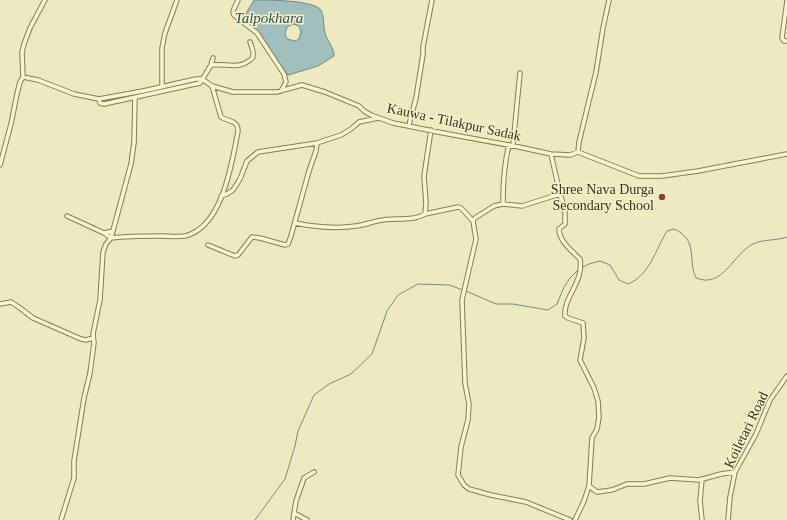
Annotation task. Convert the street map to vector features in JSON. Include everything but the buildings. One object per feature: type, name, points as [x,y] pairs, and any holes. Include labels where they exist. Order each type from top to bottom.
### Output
[{"type":"street","points":[[0,164],[11,124],[20,82],[23,78],[22,52],[24,44],[30,28],[45,0]]},
{"type":"street","points":[[162,87],[162,48],[165,33],[177,0]]},
{"type":"street","points":[[238,0],[233,12],[234,15],[257,33],[284,74],[286,82],[281,91]]},
{"type":"street","points":[[409,125],[416,98],[423,54],[423,43],[432,0]]},
{"type":"street","points":[[578,152],[579,142],[596,72],[609,0]]},
{"type":"street","points":[[787,2],[782,38],[784,41],[787,41]]},
{"type":"street","points":[[211,65],[244,65],[254,55],[250,42]]},
{"type":"street","points":[[98,99],[100,103],[104,104],[200,83],[211,65],[212,58]]},
{"type":"street","points":[[503,204],[503,181],[506,156],[511,145],[520,73]]},
{"type":"street","points":[[23,78],[30,78],[74,94],[98,99],[202,79]]},
{"type":"street","name":"Kauwa - Tilakpur Sadak","points":[[202,79],[212,86],[233,92],[281,91],[302,85],[325,92],[359,106],[371,115],[393,122],[551,154],[570,155],[578,152],[639,176],[662,176],[691,172],[787,154]]},
{"type":"street","points":[[67,216],[104,232],[111,238],[129,236],[184,236],[195,232],[206,223],[226,187],[238,131],[238,126],[235,122],[221,117],[212,86]]},
{"type":"street","points":[[61,520],[74,478],[74,461],[84,398],[90,373],[94,343],[93,338],[100,300],[104,252],[106,244],[111,238],[131,164],[134,143],[135,97]]},
{"type":"street","points":[[221,196],[233,190],[240,179],[247,161],[258,152],[317,143],[341,135],[352,129],[359,122],[379,118]]},
{"type":"street","points":[[426,214],[424,176],[431,130]]},
{"type":"street","points":[[208,245],[235,256],[238,255],[252,237],[285,245],[288,244],[303,197],[317,143]]},
{"type":"street","points":[[551,154],[565,210],[565,224],[558,229],[558,235],[572,252],[580,258],[581,265],[580,275],[564,311],[565,316],[568,318],[583,323],[584,338],[580,360],[594,388],[598,401],[599,417],[597,429],[592,438],[589,486],[575,520]]},
{"type":"street","points":[[473,221],[475,218],[494,206],[503,204],[522,206],[560,194]]},
{"type":"street","points":[[294,223],[318,227],[337,228],[377,221],[405,219],[458,207],[461,208],[473,221],[476,239],[462,300],[466,383],[469,404],[468,420],[461,447],[458,475],[464,485],[470,489],[526,502],[570,520]]},
{"type":"street","points":[[104,232],[113,231]]},
{"type":"street","points":[[0,304],[11,302],[33,318],[81,339],[86,340],[93,338]]},
{"type":"street","name":"Koiletari Road","points":[[728,520],[730,497],[735,472],[756,434],[770,400],[787,376]]},
{"type":"street","points":[[293,520],[296,501],[304,478],[314,472]]},
{"type":"street","points":[[586,494],[612,490],[627,484],[644,484],[670,478],[702,479],[735,472]]},
{"type":"street","points":[[702,479],[700,501],[702,520]]},
{"type":"street","points":[[589,486],[597,492]]},
{"type":"street","points":[[294,513],[307,520]]},
{"type":"water","name":"Talpokhara","points":[[254,0],[289,1],[315,6],[322,11],[325,33],[333,50],[334,56],[318,66],[288,75],[277,61],[263,38],[245,19],[245,15]],"holes":[[[293,24],[299,26],[301,32],[299,39],[295,41],[287,39],[285,34],[287,27]]]},
{"type":"waterway","points":[[581,268],[600,261],[610,265],[619,280],[628,284],[641,275],[647,268],[667,231],[674,229],[682,233],[690,244],[693,271],[696,278],[705,280],[713,279],[721,275],[739,255],[753,244],[761,241],[787,237]]},
{"type":"waterway","points":[[466,291],[496,304],[513,304],[548,310],[557,304],[564,287],[578,270]]},
{"type":"waterway","points":[[255,520],[285,479],[298,431],[314,395],[329,384],[351,374],[372,354],[387,311],[398,295],[418,284],[449,285],[463,290]]},
{"type":"place","name":"Shree Nava Durga Secondary School","points":[[662,197]]}]
